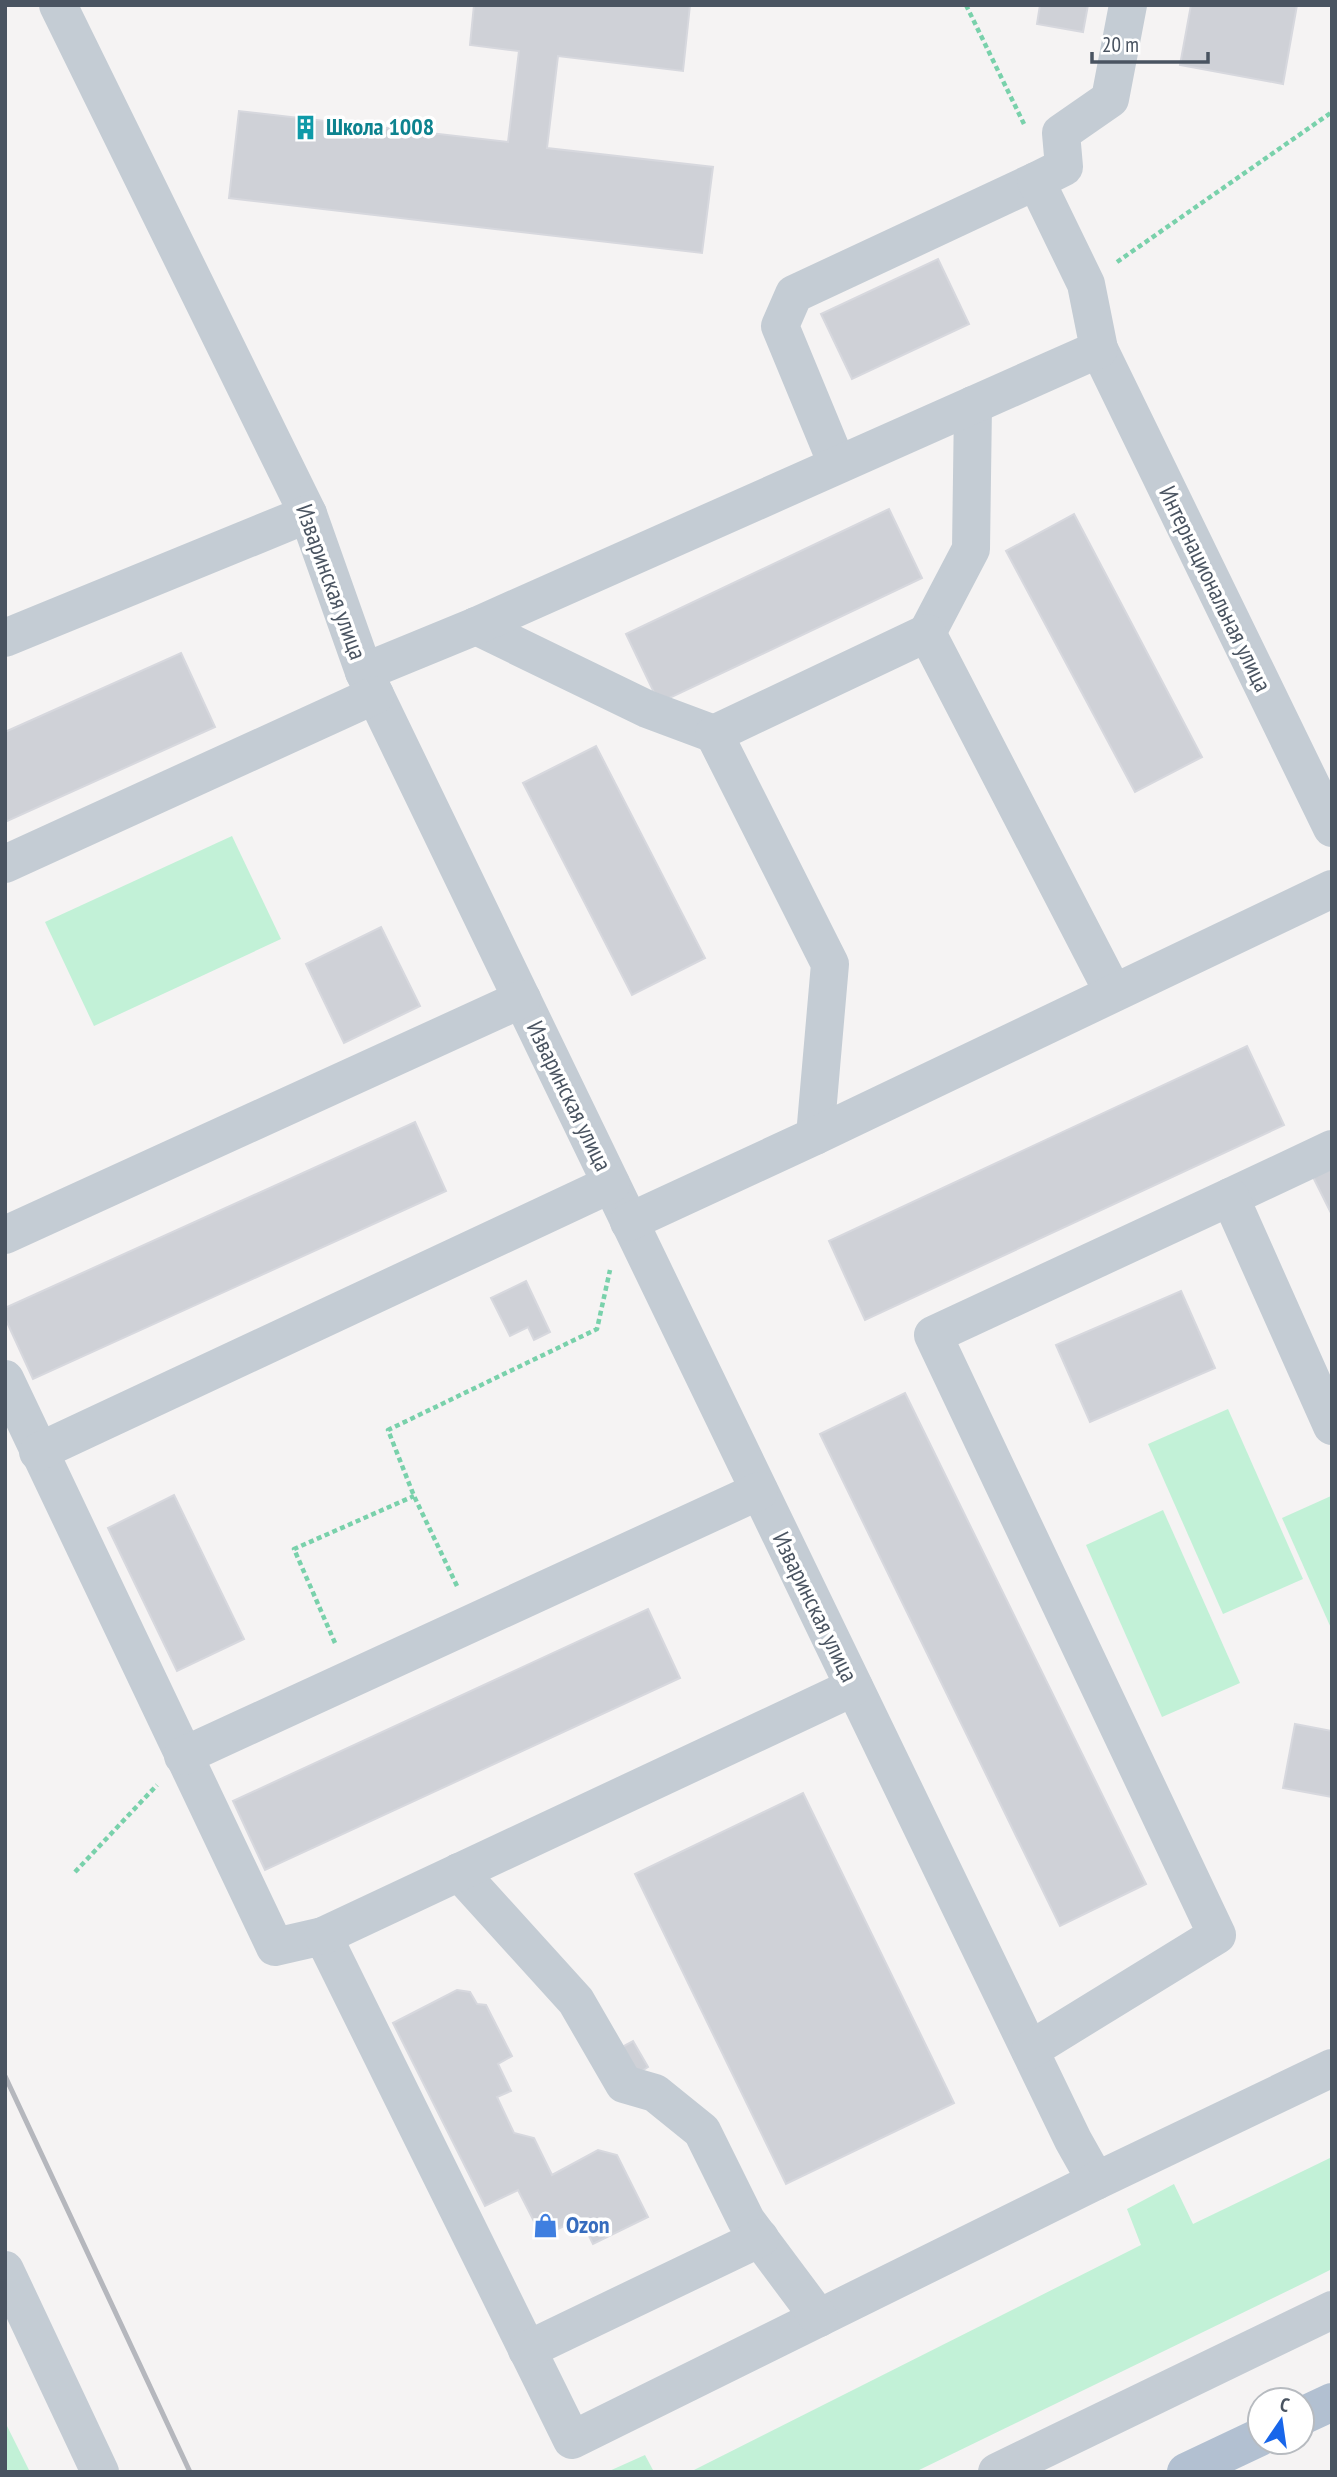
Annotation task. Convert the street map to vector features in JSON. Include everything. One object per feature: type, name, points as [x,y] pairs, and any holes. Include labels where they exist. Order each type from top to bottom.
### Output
[{"type":"main road","points":[[1316,2410],[1332,2402]]},
{"type":"main road","points":[[1186,2472],[1246,2444]]},
{"type":"street","name":"Изваринская улица","points":[[58,5],[308,514],[370,684],[1073,2140],[1096,2181]]},
{"type":"street","points":[[837,464],[780,326],[794,294],[1064,167],[1061,133],[1110,99],[1128,5]]},
{"type":"street","name":"Интернациональная улица","points":[[1042,179],[1086,284],[1099,349],[1332,828]]},
{"type":"street","points":[[5,864],[370,684],[476,626],[1099,349]]},
{"type":"street","points":[[714,734],[927,633],[971,549],[973,405]]},
{"type":"street","points":[[5,638],[308,514]]},
{"type":"street","points":[[476,626],[647,709],[714,734],[830,964],[815,1136]]},
{"type":"street","points":[[927,633],[1113,992]]},
{"type":"street","points":[[38,1452],[621,1204],[815,1136],[1332,889]]},
{"type":"street","points":[[5,1235],[522,999]]},
{"type":"street","points":[[1030,2050],[1217,1935],[933,1335],[1332,1149]]},
{"type":"street","points":[[1230,1197],[1332,1426]]},
{"type":"street","points":[[5,1379],[275,1947],[323,1936],[854,1687]]},
{"type":"street","points":[[184,1756],[759,1491]]},
{"type":"street","points":[[459,1872],[576,2001],[624,2084],[655,2093],[702,2131],[746,2220],[819,2318]]},
{"type":"street","points":[[323,1936],[572,2440],[1096,2181],[1332,2068]]},
{"type":"street","points":[[527,2350],[760,2238]]},
{"type":"street","points":[[5,2270],[100,2472]]},
{"type":"street","points":[[997,2472],[1332,2309]]},
{"type":"path","points":[[966,5],[1042,179]]},
{"type":"path","points":[[1086,284],[1332,112]]},
{"type":"path","points":[[474,1622],[414,1496],[388,1430],[597,1329],[621,1204]]},
{"type":"path","points":[[351,1679],[294,1549],[414,1496]]},
{"type":"path","points":[[75,1872],[184,1756]]},
{"type":"green space","points":[[232,836],[281,939],[94,1026],[45,922]]},
{"type":"green space","points":[[1228,1409],[1303,1579],[1223,1614],[1148,1444]]},
{"type":"green space","points":[[1331,1496],[1332,1628],[1282,1518]]},
{"type":"green space","points":[[1163,1510],[1240,1683],[1162,1717],[1086,1545]]},
{"type":"green space","points":[[1332,2157],[1332,2269],[1308,2281],[915,2472],[690,2472],[1141,2245],[1127,2209],[1174,2184],[1193,2224]]},
{"type":"green space","points":[[5,2422],[30,2472],[5,2472]]},
{"type":"green space","points":[[645,2455],[654,2472],[607,2472]]},
{"type":"building","name":"Школа 1008","points":[[474,5],[690,5],[683,71],[558,56],[547,148],[713,167],[702,253],[229,198],[239,111],[508,142],[519,51],[470,45]]},
{"type":"building","points":[[1040,5],[1088,5],[1083,32],[1037,24]]},
{"type":"building","points":[[1191,5],[1297,5],[1283,84],[1180,65]]},
{"type":"building","points":[[938,259],[969,324],[852,379],[821,314]]},
{"type":"building","points":[[889,509],[922,578],[659,703],[626,634]]},
{"type":"building","points":[[1074,514],[1202,757],[1135,792],[1006,551]]},
{"type":"building","points":[[181,653],[215,727],[5,822],[5,732]]},
{"type":"building","points":[[596,746],[705,958],[632,995],[523,783]]},
{"type":"building","points":[[381,927],[420,1006],[344,1043],[306,964]]},
{"type":"building","points":[[1247,1046],[1284,1125],[865,1320],[829,1241]]},
{"type":"building","points":[[415,1122],[446,1191],[33,1379],[5,1318],[5,1308]]},
{"type":"building","points":[[1332,1168],[1332,1215],[1313,1177]]},
{"type":"building","points":[[526,1281],[550,1332],[534,1340],[528,1327],[510,1336],[491,1298]]},
{"type":"building","points":[[1181,1291],[1215,1368],[1090,1422],[1056,1345]]},
{"type":"building","points":[[905,1393],[1146,1884],[1060,1926],[820,1434]]},
{"type":"building","points":[[174,1495],[244,1639],[177,1671],[108,1528]]},
{"type":"building","points":[[648,1609],[680,1678],[265,1870],[233,1801]]},
{"type":"building","points":[[1295,1724],[1332,1731],[1332,1797],[1283,1788]]},
{"type":"building","points":[[803,1793],[954,2103],[786,2184],[635,1874]]},
{"type":"building","points":[[457,1990],[470,1992],[477,2004],[486,2005],[512,2056],[498,2064],[511,2091],[497,2097],[514,2133],[534,2138],[552,2175],[598,2150],[617,2155],[648,2217],[593,2244],[580,2218],[542,2237],[518,2190],[485,2206],[393,2023]]},
{"type":"building","points":[[633,2041],[648,2067],[629,2079],[613,2052]]},
{"type":"railway","points":[[5,2076],[190,2472]]},
{"type":"place","name":"Школа 1008","points":[[306,127]]},
{"type":"place","name":"Ozon","points":[[546,2225]]}]
